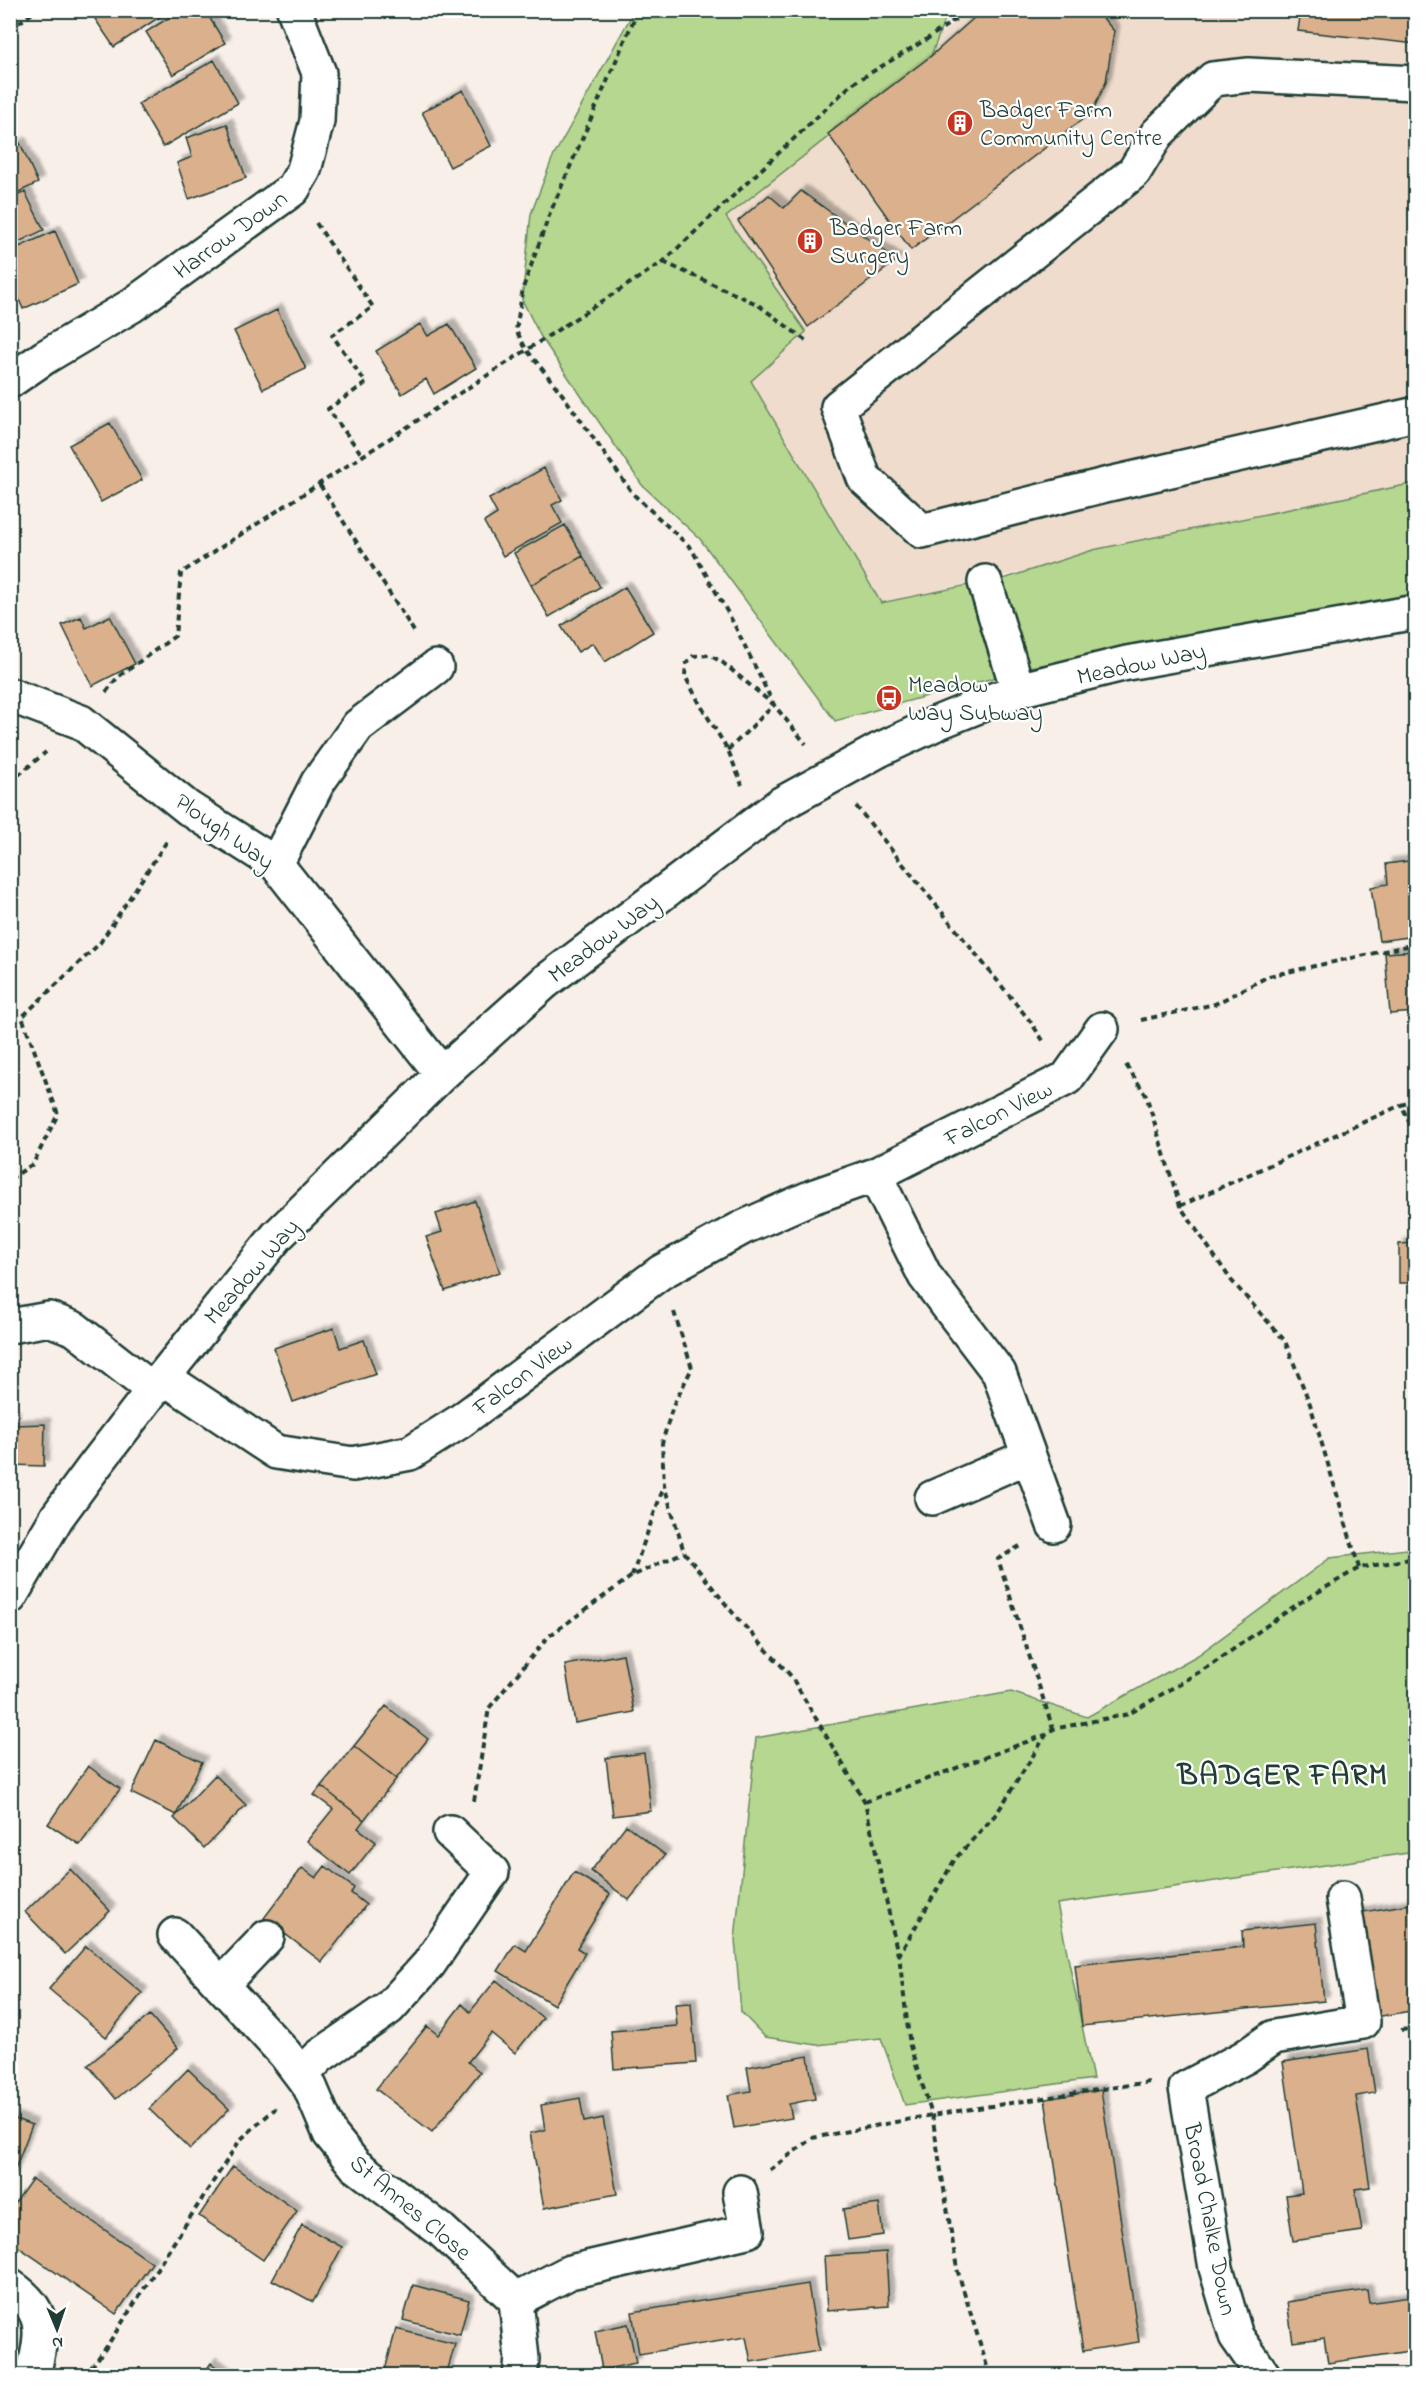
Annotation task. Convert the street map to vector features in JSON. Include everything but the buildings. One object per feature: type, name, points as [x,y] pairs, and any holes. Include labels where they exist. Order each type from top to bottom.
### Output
[{"type":"street","name":"Harrow Down","points":[[10,381],[45,357],[131,306],[293,189],[304,170],[317,121],[319,73],[294,10]]},
{"type":"street","points":[[1416,83],[1249,75],[1213,79],[1157,134],[1134,172],[838,407],[864,478],[922,531],[1106,485],[1416,414]]},
{"type":"street","points":[[985,582],[1018,690]]},
{"type":"street","name":"Meadow Way","points":[[10,1597],[57,1517],[158,1383],[277,1236],[442,1074],[545,981],[769,813],[879,750],[939,722],[1018,690],[1127,663],[1416,612]]},
{"type":"street","points":[[276,864],[318,782],[358,726],[436,667]]},
{"type":"street","name":"Plough Way","points":[[10,695],[81,722],[188,807],[276,864],[442,1074]]},
{"type":"street","name":"Falcon View","points":[[10,1326],[49,1319],[75,1329],[158,1383],[276,1452],[353,1464],[410,1454],[459,1422],[661,1272],[742,1228],[812,1197],[875,1175],[1067,1078],[1102,1029]]},
{"type":"street","points":[[875,1175],[925,1276],[999,1373],[1054,1525]]},
{"type":"street","points":[[932,1498],[1029,1456]]},
{"type":"street","points":[[303,2079],[320,2056],[389,2008],[429,1964],[492,1872],[450,1832]]},
{"type":"street","points":[[1186,2088],[1245,2057],[1274,2037],[1363,2022],[1343,1899]]},
{"type":"street","name":"St Annes Close","points":[[175,1935],[285,2054],[310,2087],[330,2134],[355,2165],[441,2230],[516,2300]]},
{"type":"street","points":[[221,1985],[267,1937]]},
{"type":"street","name":"Broad Chalke Down","points":[[1186,2088],[1216,2268],[1236,2336],[1262,2375]]},
{"type":"street","points":[[520,2376],[522,2359],[516,2300],[570,2272],[747,2231],[740,2192]]},
{"type":"street","points":[[10,2286],[28,2297],[41,2322],[33,2376]]},
{"type":"path","points":[[10,29],[37,10]]},
{"type":"path","points":[[638,10],[550,213],[523,288],[516,330],[526,349],[562,393],[633,494],[691,548],[734,622],[774,705]]},
{"type":"path","points":[[81,722],[118,676],[175,636],[181,573],[663,262],[852,84],[927,39],[969,10]]},
{"type":"path","points":[[293,189],[373,306],[332,335],[366,383],[328,409],[363,456]]},
{"type":"path","points":[[663,262],[757,304],[809,343]]},
{"type":"path","points":[[320,484],[436,667]]},
{"type":"path","points":[[769,813],[701,706],[685,676],[686,664],[693,656],[709,655],[722,662],[774,705],[812,751]]},
{"type":"path","points":[[728,750],[774,705]]},
{"type":"path","points":[[849,798],[1030,1021]]},
{"type":"path","points":[[10,1179],[33,1164],[58,1114],[22,1017],[100,943],[188,807]]},
{"type":"path","points":[[1359,1569],[1310,1404],[1284,1341],[1231,1280],[1180,1206],[1146,1095],[1102,1029],[1215,1004],[1269,976],[1416,944]]},
{"type":"path","points":[[1180,1206],[1416,1100]]},
{"type":"path","points":[[1401,1105],[1416,1136]]},
{"type":"path","points":[[661,1272],[692,1368],[673,1406],[662,1443],[664,1485],[684,1552],[737,1618],[791,1676],[865,1802],[898,1955],[910,2046],[932,2115],[957,2269],[990,2376]]},
{"type":"path","points":[[632,1576],[664,1485]]},
{"type":"path","points":[[1053,1729],[998,1559],[1054,1525]]},
{"type":"path","points":[[450,1832],[475,1801],[489,1708],[549,1636],[632,1576],[684,1552]]},
{"type":"path","points":[[898,1955],[955,1859],[997,1813],[1046,1735],[1053,1729],[1129,1714],[1214,1663],[1296,1605],[1359,1569],[1416,1558]]},
{"type":"path","points":[[865,1802],[1046,1735]]},
{"type":"path","points":[[85,2376],[105,2349],[240,2140],[303,2079]]},
{"type":"path","points":[[740,2192],[812,2138],[932,2115],[1165,2079],[1186,2088]]},
{"type":"shaded area","points":[[968,11],[1415,11],[1415,484],[882,603],[751,381],[725,217]]},
{"type":"green space","points":[[634,11],[948,11],[931,56],[726,217],[806,332],[751,381],[881,603],[973,584],[1001,676],[835,721],[700,539],[642,485],[541,337],[522,300],[531,214],[552,159]]},
{"type":"green space","points":[[1415,483],[1415,600],[1249,631],[1029,667],[1000,580],[1093,550]]},
{"type":"green space","points":[[1415,1548],[1415,1852],[1057,1904],[1093,2079],[905,2105],[881,2038],[817,2045],[765,2037],[741,2012],[735,1939],[756,1738],[1011,1692],[1087,1717],[1198,1655],[1330,1558]]},
{"type":"place","name":"Badger Farm Community Centre","points":[[960,123]]},
{"type":"place","name":"Badger Farm Surgery","points":[[810,241]]},
{"type":"place","name":"Meadow Way Subway","points":[[889,698]]},
{"type":"district","name":"BADGER FARM","points":[[1283,1774]]}]
